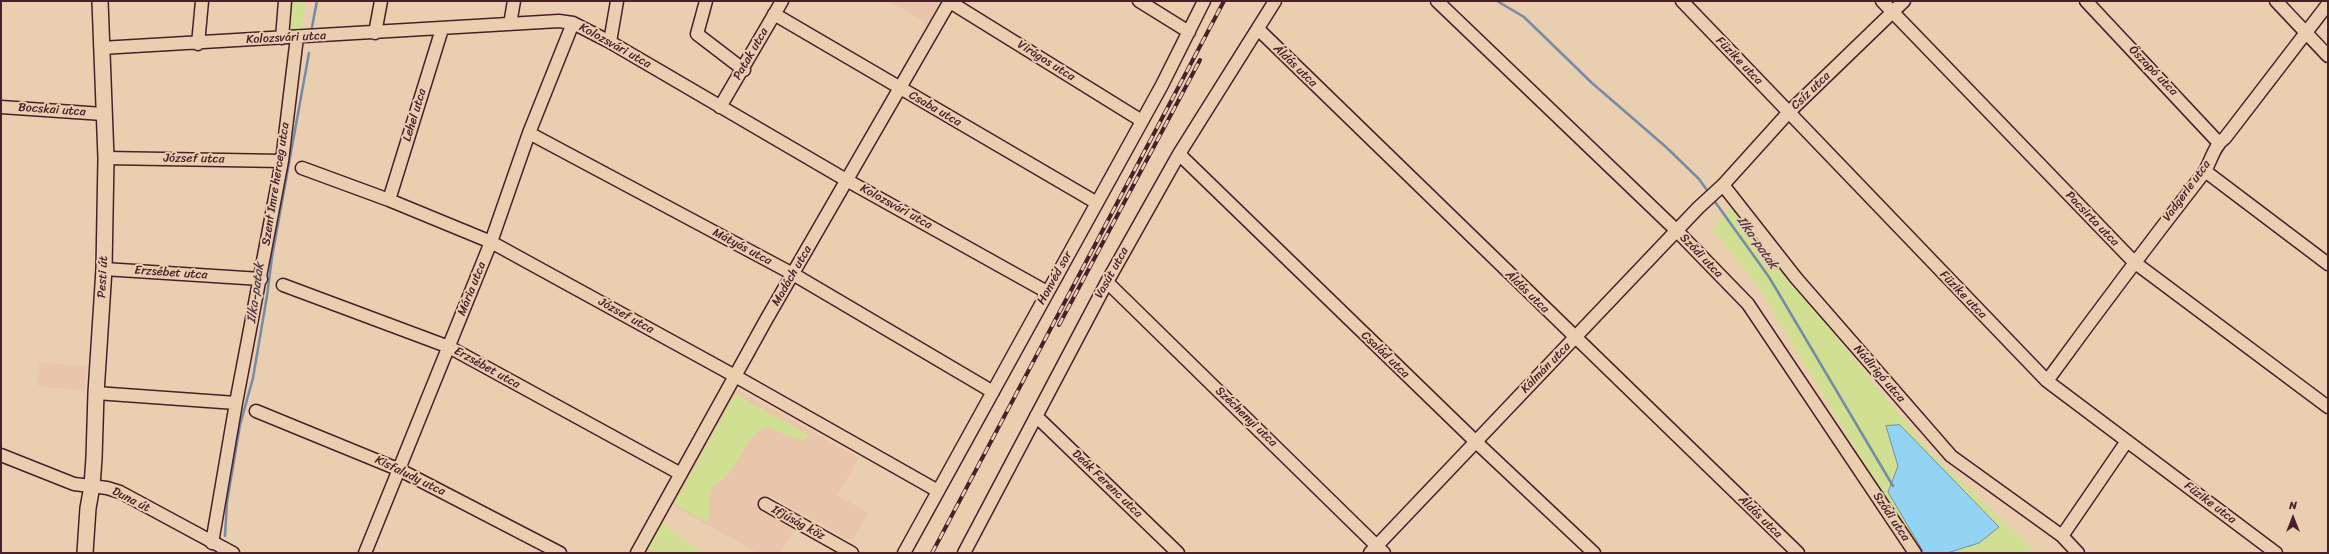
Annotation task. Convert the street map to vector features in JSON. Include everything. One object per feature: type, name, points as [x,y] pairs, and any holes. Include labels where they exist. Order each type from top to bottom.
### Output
[{"type":"main road","name":"Pesti út","points":[[85,553],[88,508],[92,486],[104,269],[106,158],[103,114],[100,1]]},
{"type":"street","points":[[198,44],[202,1]]},
{"type":"street","points":[[282,38],[285,1]]},
{"type":"street","points":[[375,33],[381,1]]},
{"type":"street","points":[[510,24],[514,1]]},
{"type":"street","points":[[610,42],[617,1]]},
{"type":"street","points":[[706,1],[697,34],[744,70]]},
{"type":"street","name":"Patak utca","points":[[720,107],[744,70],[782,1]]},
{"type":"street","points":[[1139,1],[1189,32]]},
{"type":"street","name":"Honvéd sor","points":[[904,553],[1142,121],[1204,1]]},
{"type":"street","name":"Vasút utca","points":[[966,552],[1107,282],[1179,154],[1275,1]]},
{"type":"street","name":"Sződi utca","points":[[1437,1],[1677,231],[1748,304],[1915,553]]},
{"type":"street","name":"Füzike utca","points":[[1682,1],[2047,381],[2276,553]]},
{"type":"street","name":"Pacsirta utca","points":[[1882,1],[2134,262],[2328,407]]},
{"type":"street","name":"Csíz utca","points":[[1719,188],[1788,113],[1904,1]]},
{"type":"street","name":"Őszapó utca","points":[[2086,1],[2218,142]]},
{"type":"street","points":[[2276,1],[2328,56]]},
{"type":"street","name":"Madách utca","points":[[637,553],[735,376],[950,2]]},
{"type":"street","name":"Virágos utca","points":[[950,2],[1142,121]]},
{"type":"street","name":"Vadgerle utca","points":[[2047,381],[2134,262],[2205,171],[2218,142],[2225,138],[2328,4]]},
{"type":"street","name":"Csaba utca","points":[[774,14],[1097,203]]},
{"type":"street","name":"Kolozsvári utca","points":[[101,48],[198,44],[559,21],[573,23],[610,42],[847,180],[1048,292]]},
{"type":"street","name":"Mária utca","points":[[365,553],[400,470],[491,242],[529,133],[573,23]]},
{"type":"street","name":"Lehel utca","points":[[389,200],[442,29]]},
{"type":"street","name":"Áldás utca","points":[[1258,29],[1798,553]]},
{"type":"street","name":"Szent Imre herceg utca","points":[[223,549],[236,403],[261,279],[302,37]]},
{"type":"street","name":"Bocskai utca","points":[[1,107],[103,114]]},
{"type":"street","name":"Mátyás utca","points":[[529,133],[793,274],[993,392]]},
{"type":"street","name":"Család utca","points":[[1179,154],[1475,442],[1594,553]]},
{"type":"street","name":"József utca","points":[[106,158],[282,161]]},
{"type":"street","name":"József utca","points":[[302,168],[389,200],[491,242],[735,376],[938,491]]},
{"type":"street","points":[[2205,171],[2328,264]]},
{"type":"street","name":"Kálmán utca","points":[[1377,551],[1475,442],[1698,208],[1719,188]]},
{"type":"street","name":"Nádirigó utca","points":[[1719,188],[1951,456],[2062,536],[2078,553]]},
{"type":"street","name":"Erzsébet utca","points":[[104,269],[261,279]]},
{"type":"street","name":"Széchenyi utca","points":[[1107,282],[1377,551]]},
{"type":"street","name":"Erzsébet utca","points":[[283,285],[449,347],[681,474]]},
{"type":"street","points":[[96,393],[236,403]]},
{"type":"street","name":"Kisfaludy utca","points":[[256,411],[400,470],[560,553]]},
{"type":"street","name":"Deák Ferenc utca","points":[[1036,416],[1178,553]]},
{"type":"street","points":[[2062,536],[2127,441]]},
{"type":"street","name":"Duna út","points":[[1,455],[74,484],[120,492],[223,549]]},
{"type":"street","name":"Ifjúság köz","points":[[765,504],[852,553]]},
{"type":"shaded area","points":[[889,1],[941,1],[928,24]]},
{"type":"shaded area","points":[[39,362],[86,367],[85,391],[38,386]]},
{"type":"shaded area","points":[[735,388],[859,458],[837,495],[868,513],[852,541],[770,496],[762,511],[794,529],[781,553],[758,553],[670,504]]},
{"type":"green space","points":[[292,1],[306,1],[301,33],[289,32]]},
{"type":"green space","points":[[1731,207],[1928,450],[2036,553],[1918,553],[1754,280],[1712,230]]},
{"type":"green space","points":[[735,394],[809,435],[804,441],[785,435],[768,427],[760,430],[754,435],[744,448],[732,470],[712,489],[709,500],[710,516],[706,522],[674,504]]},
{"type":"green space","points":[[660,523],[663,523],[671,531],[705,553],[644,553]]},
{"type":"water","points":[[1900,425],[1999,527],[1979,543],[1947,553],[1924,553],[1888,492],[1898,466],[1886,426]]},
{"type":"waterway","name":"Ilka-patak","points":[[312,27],[317,1]]},
{"type":"waterway","name":"Ilka-patak","points":[[1497,1],[1524,17],[1592,83],[1666,147],[1699,179],[1709,193]]},
{"type":"waterway","name":"Ilka-patak","points":[[225,536],[227,502],[240,425],[253,378],[272,257],[309,53]]},
{"type":"waterway","name":"Ilka-patak","points":[[1713,199],[1769,277],[1893,486]]},
{"type":"railway","points":[[932,553],[1224,1]]},
{"type":"railway","points":[[1059,325],[1200,60]]}]
